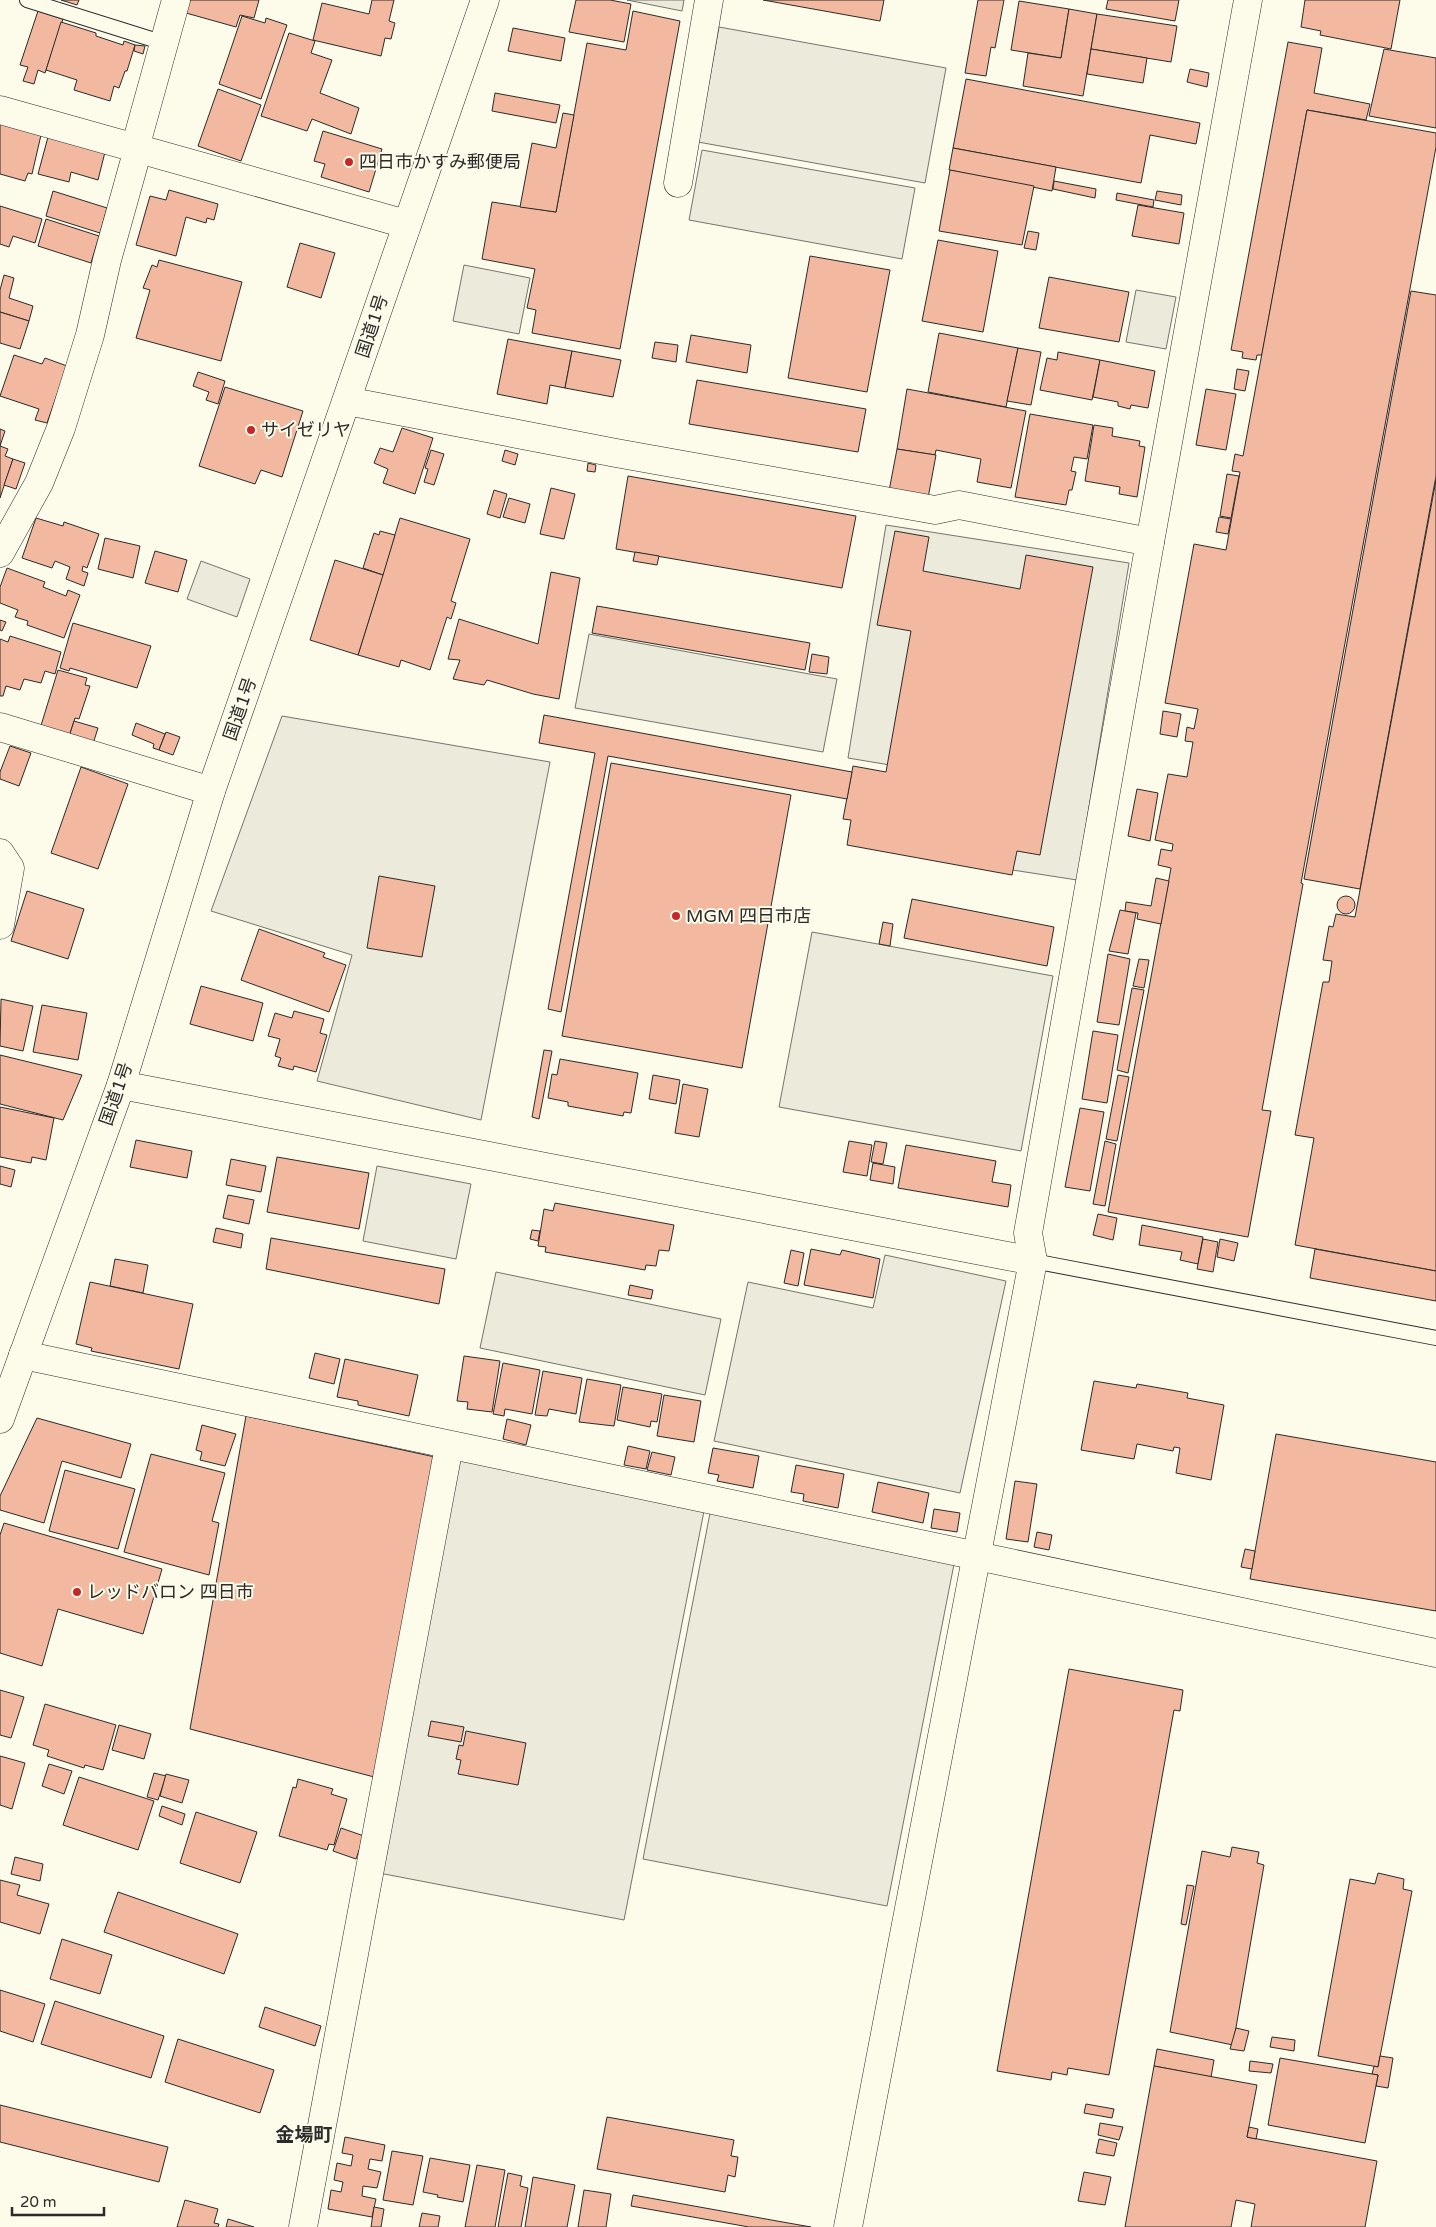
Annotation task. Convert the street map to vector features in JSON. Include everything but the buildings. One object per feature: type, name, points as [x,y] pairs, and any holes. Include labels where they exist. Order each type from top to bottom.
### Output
[{"type":"main road","points":[[0,553],[39,483],[62,428],[90,335],[107,260],[176,0]]},
{"type":"main road","name":"国道1号","points":[[0,1419],[121,1085],[211,791],[484,0]]},
{"type":"main road","points":[[678,183],[709,0]]},
{"type":"main road","points":[[848,2227],[1033,1261],[1028,1233],[1248,0]]},
{"type":"main road","points":[[0,110],[406,224]]},
{"type":"main road","points":[[347,401],[616,453],[936,510],[959,505],[1150,542]]},
{"type":"main road","points":[[0,727],[211,791]]},
{"type":"main road","points":[[0,853],[10,868],[0,925]]},
{"type":"main road","points":[[121,1085],[1033,1261]]},
{"type":"main road","points":[[23,1355],[449,1446],[977,1554],[1436,1653]]},
{"type":"main road","points":[[302,2227],[449,1446]]},
{"type":"lane","points":[[27,0],[164,43]]},
{"type":"lane","points":[[1033,1261],[1436,1338]]},
{"type":"shaded area","points":[[627,0],[684,0],[682,11]]},
{"type":"shaded area","points":[[719,27],[946,68],[925,183],[698,142]]},
{"type":"shaded area","points":[[702,150],[915,188],[902,259],[689,220]]},
{"type":"shaded area","points":[[464,265],[530,278],[519,334],[453,321]]},
{"type":"shaded area","points":[[1136,290],[1176,297],[1166,349],[1126,342]]},
{"type":"shaded area","points":[[886,525],[1129,563],[1077,880],[877,849],[890,765],[848,758]]},
{"type":"shaded area","points":[[201,561],[250,579],[237,617],[187,599]]},
{"type":"shaded area","points":[[589,634],[837,679],[823,752],[575,708]]},
{"type":"shaded area","points":[[282,716],[550,762],[481,1120],[317,1081],[352,955],[211,911]]},
{"type":"shaded area","points":[[812,932],[1053,976],[1021,1151],[779,1107]]},
{"type":"shaded area","points":[[377,1166],[471,1184],[456,1259],[363,1241]]},
{"type":"shaded area","points":[[885,1255],[1006,1281],[960,1493],[714,1441],[748,1282],[873,1308]]},
{"type":"shaded area","points":[[496,1272],[721,1319],[705,1395],[480,1348]]},
{"type":"shaded area","points":[[460,1459],[705,1506],[624,1920],[379,1873]]},
{"type":"shaded area","points":[[711,1508],[956,1554],[887,1906],[643,1859]]},
{"type":"place","name":"四日市かすみ郵便局","points":[[349,162]]},
{"type":"place","name":"サイゼリヤ","points":[[251,430]]},
{"type":"place","name":"MGM 四日市店","points":[[676,916]]},
{"type":"place","name":"レッドバロン 四日市","points":[[77,1592]]},
{"type":"district","name":"金場町","points":[[304,2134]]}]
